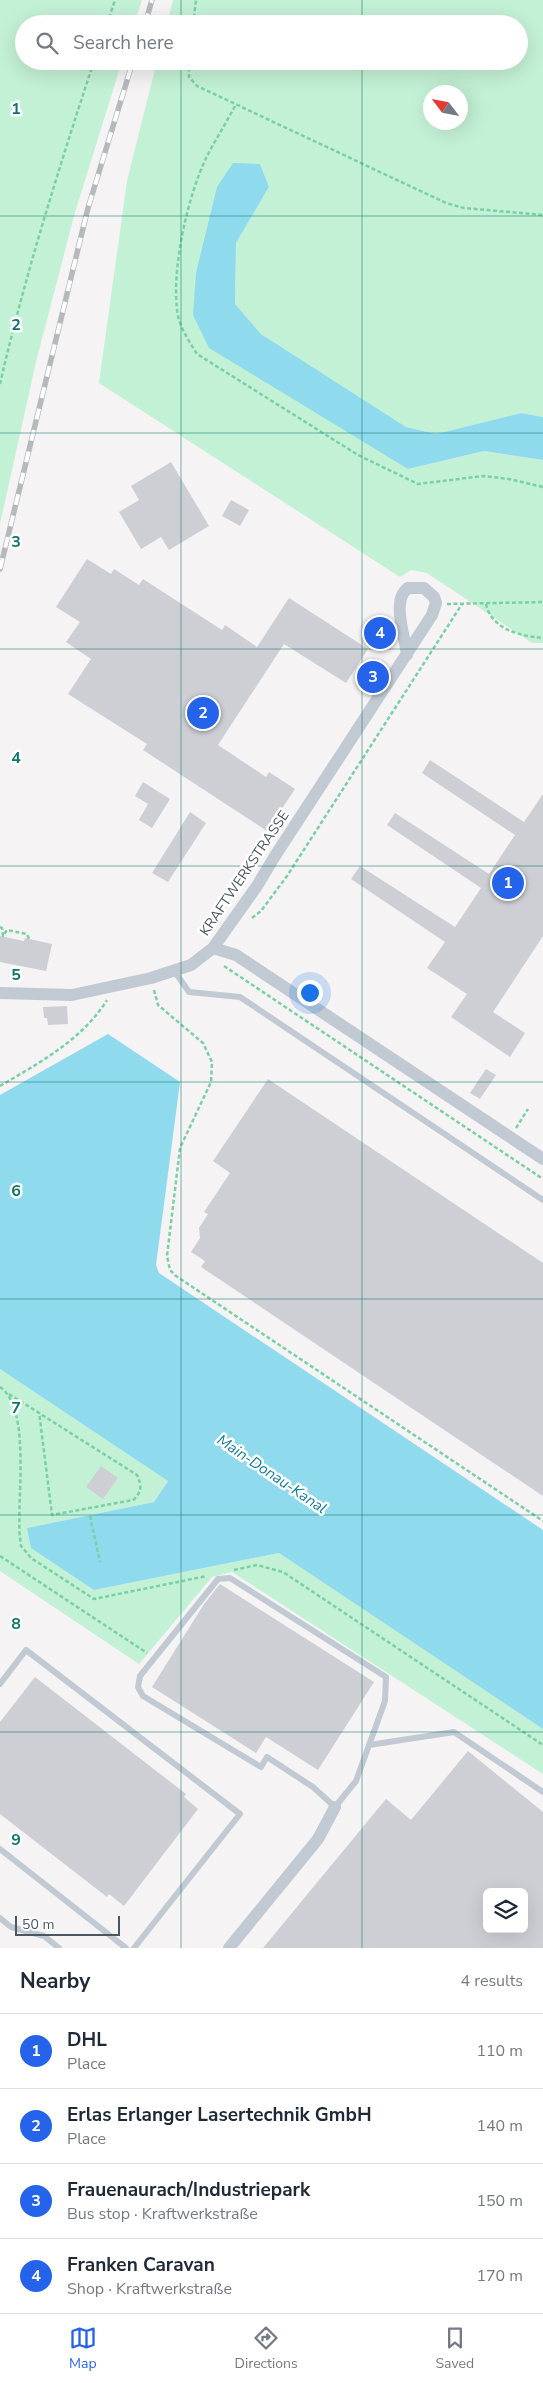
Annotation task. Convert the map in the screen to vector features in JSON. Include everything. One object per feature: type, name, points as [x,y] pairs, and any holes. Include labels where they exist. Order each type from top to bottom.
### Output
[{"type":"street","name":"KRAFTWERKSTRASSE","points":[[0,993],[72,995],[175,972],[191,965],[212,948],[257,886],[407,655],[434,608],[434,597],[424,588],[408,588],[400,598],[399,610],[407,655]]},
{"type":"street","points":[[212,948],[236,956],[543,1159]]},
{"type":"street","points":[[229,1948],[318,1839],[335,1807]]},
{"type":"lane","points":[[175,972],[190,992],[240,997],[543,1200]]},
{"type":"lane","points":[[230,1578],[386,1677],[384,1701],[356,1781],[335,1807],[314,1787],[267,1757],[260,1767],[143,1696],[138,1686],[140,1676],[154,1658],[218,1579],[230,1578]]},
{"type":"lane","points":[[0,1684],[26,1650],[240,1814],[134,1948]]},
{"type":"lane","points":[[368,1744],[454,1732],[543,1792]]},
{"type":"lane","points":[[0,1849],[126,1948]]},
{"type":"lane","points":[[0,1918],[11,1927],[44,1936],[59,1948]]},
{"type":"path","points":[[110,15],[114,0]]},
{"type":"path","points":[[194,15],[196,0]]},
{"type":"path","points":[[0,384],[20,301],[58,168],[91,70]]},
{"type":"path","points":[[188,70],[192,83],[235,106],[446,203],[464,208],[543,216]]},
{"type":"path","points":[[235,106],[206,158],[185,220],[177,276],[176,310],[186,336],[197,354],[358,455],[418,484],[483,476],[509,479],[543,487]]},
{"type":"path","points":[[247,922],[261,911],[287,876],[462,604],[543,602]]},
{"type":"path","points":[[486,604],[487,610],[498,624],[518,634],[543,638]]},
{"type":"path","points":[[0,927],[2,928],[2,936],[7,930],[27,934],[29,939]]},
{"type":"path","points":[[222,965],[543,1179]]},
{"type":"path","points":[[151,978],[158,1005],[203,1043],[212,1062],[211,1082],[180,1148],[167,1256],[170,1270],[543,1521]]},
{"type":"path","points":[[0,1086],[48,1059],[89,1022],[108,999]]},
{"type":"path","points":[[510,1137],[528,1109]]},
{"type":"path","points":[[0,1387],[8,1393],[39,1412],[137,1475],[142,1485],[140,1494],[133,1500],[52,1515],[39,1412]]},
{"type":"path","points":[[8,1393],[17,1424],[20,1450],[22,1486],[21,1546],[31,1558],[94,1598],[208,1576]]},
{"type":"path","points":[[90,1516],[100,1562]]},
{"type":"path","points":[[0,1556],[154,1658]]},
{"type":"path","points":[[227,1572],[257,1565],[283,1572],[543,1744]]},
{"type":"green space","points":[[0,0],[142,0],[137,15],[15,15],[15,70],[119,70],[74,216],[36,362],[0,524]]},
{"type":"green space","points":[[173,0],[543,0],[543,417],[521,413],[436,434],[406,427],[261,334],[235,304],[236,243],[269,187],[260,164],[193,315],[408,469],[484,451],[543,460],[543,643],[532,643],[427,573],[411,570],[400,577],[99,383],[127,181],[155,70],[528,70],[528,15],[169,15]]},
{"type":"green space","points":[[0,1369],[168,1481],[154,1502],[27,1528],[94,1590],[279,1553],[543,1729],[543,1774],[232,1572],[212,1577],[139,1664],[0,1571]]},
{"type":"water","points":[[233,163],[260,164],[269,187],[236,243],[235,304],[261,334],[406,427],[436,434],[521,413],[543,417],[543,460],[484,451],[408,469],[209,348],[193,315],[196,273],[217,187]]},
{"type":"water","name":"Main-Donau-Kanal","points":[[108,1034],[180,1082],[156,1265],[159,1273],[543,1530],[543,1729],[279,1553],[94,1590],[31,1548],[27,1528],[154,1502],[168,1481],[0,1369],[0,1095]]},
{"type":"building","points":[[171,462],[209,526],[169,550],[161,537],[141,549],[119,512],[139,500],[131,486]]},
{"type":"building","points":[[231,500],[249,510],[240,526],[222,516]]},
{"type":"building","points":[[87,559],[111,574],[114,569],[139,585],[143,579],[222,630],[225,625],[257,647],[289,598],[368,649],[346,683],[284,644],[218,745],[266,777],[269,772],[295,789],[267,831],[143,750],[147,744],[68,694],[91,659],[66,642],[80,622],[56,607]]},
{"type":"building","points":[[430,760],[524,822],[543,794],[543,936],[493,1012],[525,1033],[510,1057],[451,1017],[467,994],[427,968],[445,942],[351,879],[360,866],[455,927],[481,888],[387,825],[395,813],[489,874],[515,835],[422,773]]},
{"type":"building","points":[[143,782],[170,799],[152,828],[139,820],[148,804],[135,796]]},
{"type":"building","points":[[190,812],[206,823],[168,882],[152,873]]},
{"type":"building","points":[[0,936],[24,941],[25,938],[52,944],[46,971],[0,962]]},
{"type":"building","points":[[67,1006],[68,1024],[48,1025],[47,1018],[44,1018],[43,1007]]},
{"type":"building","points":[[486,1069],[496,1075],[480,1099],[470,1093]]},
{"type":"building","points":[[268,1079],[543,1263],[543,1496],[201,1267],[205,1261],[191,1252],[200,1238],[199,1228],[208,1214],[204,1212],[230,1173],[213,1161]]},
{"type":"building","points":[[101,1466],[118,1478],[103,1499],[86,1487]]},
{"type":"building","points":[[220,1584],[374,1682],[318,1770],[266,1737],[256,1753],[152,1687],[204,1604]]},
{"type":"building","points":[[35,1677],[186,1794],[184,1797],[198,1809],[124,1906],[109,1894],[107,1897],[0,1814],[0,1722]]},
{"type":"building","points":[[468,1751],[543,1812],[543,1948],[263,1948],[386,1799],[411,1820]]},
{"type":"railway","points":[[148,15],[152,0]]},
{"type":"railway","points":[[0,569],[88,208],[130,70]]},
{"type":"place","name":"Franken Caravan","points":[[380,633]]},
{"type":"place","name":"Frauenaurach/Industriepark","points":[[373,677]]},
{"type":"place","name":"Erlas Erlanger Lasertechnik GmbH","points":[[203,713]]},
{"type":"place","name":"DHL","points":[[508,883]]}]
